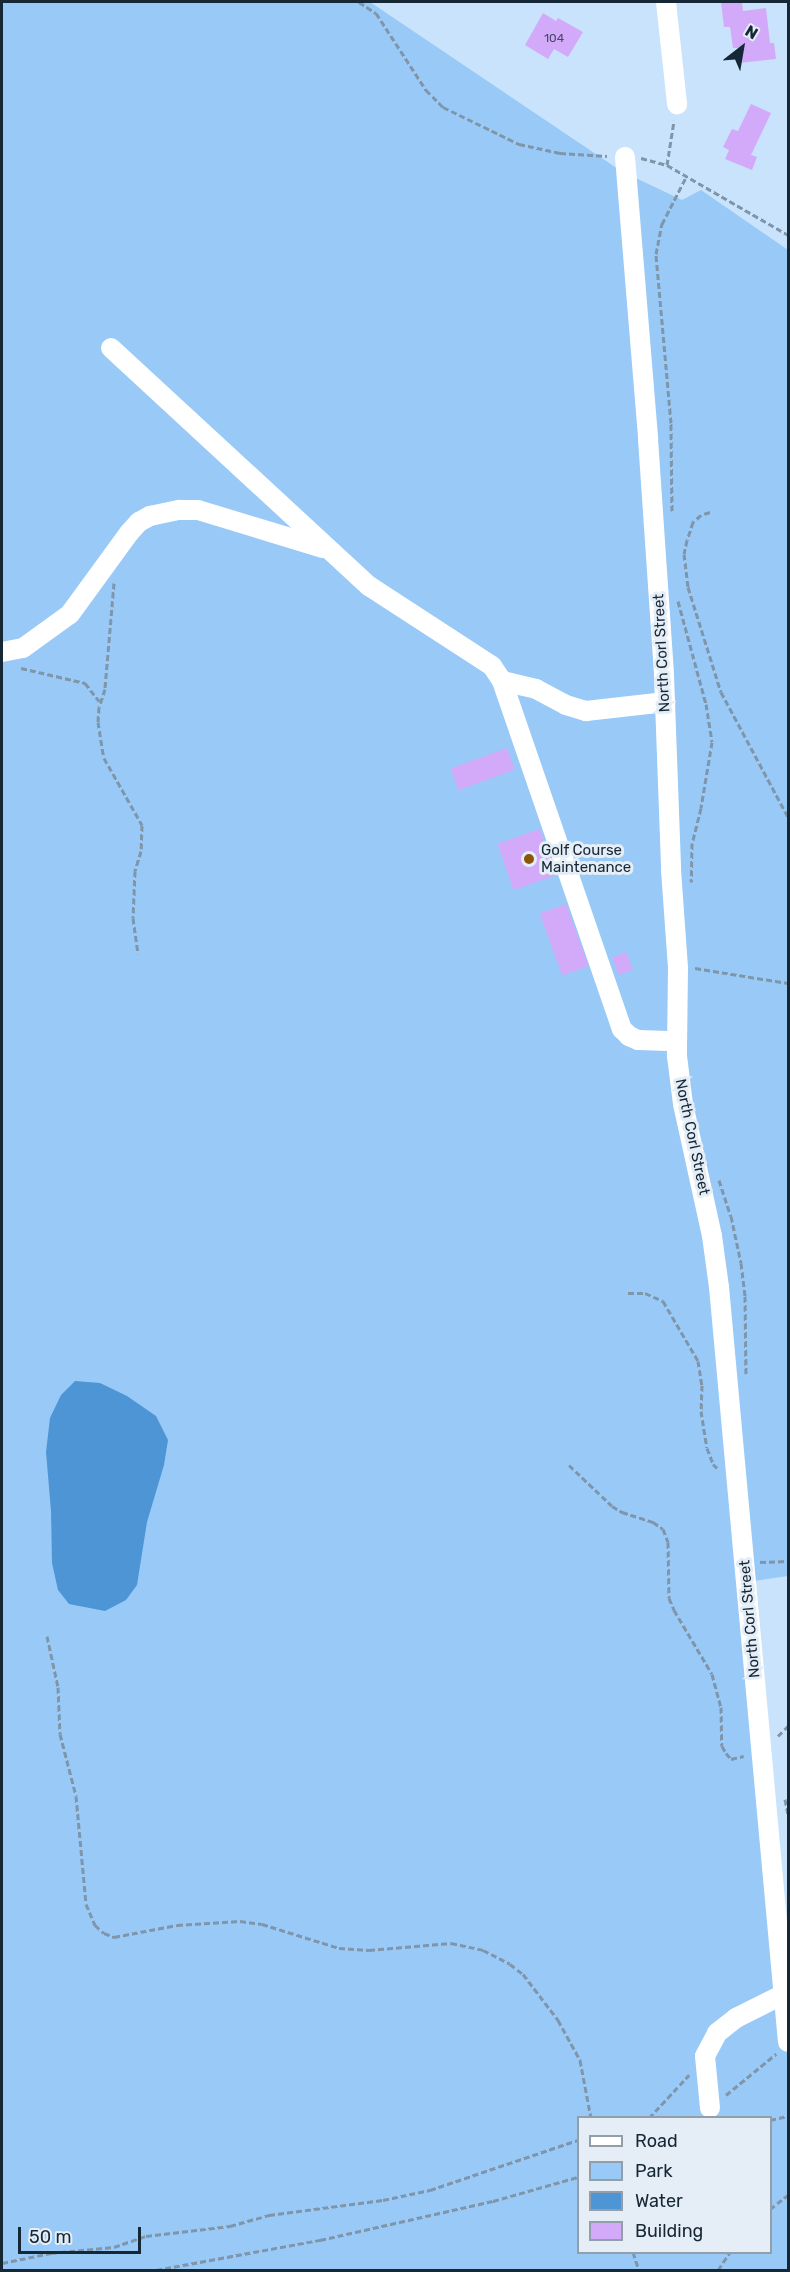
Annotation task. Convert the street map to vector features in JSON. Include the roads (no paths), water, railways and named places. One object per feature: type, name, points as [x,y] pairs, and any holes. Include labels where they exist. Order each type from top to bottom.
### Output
[{"type":"street","points":[[666,2],[677,104]]},
{"type":"street","name":"North Corl Street","points":[[626,157],[648,439],[665,702],[671,870],[691,968],[676,1041],[683,1104],[712,1236],[736,1467],[754,1562],[786,1992],[782,2048]]},
{"type":"street","points":[[111,348],[234,459],[327,549],[369,586],[483,660],[502,681],[617,1018],[629,1036],[638,1040],[676,1041]]},
{"type":"street","points":[[2,652],[23,648],[53,629],[70,614],[108,564],[120,544],[139,522],[150,516],[179,510],[216,514],[327,549]]},
{"type":"street","points":[[502,681],[536,689],[566,705],[586,711],[665,702]]},
{"type":"street","points":[[710,2108],[705,2056],[717,2033],[736,2018],[786,1992]]},
{"type":"water","points":[[75,1381],[100,1383],[127,1396],[156,1416],[168,1440],[164,1465],[147,1522],[137,1585],[126,1600],[105,1611],[69,1604],[58,1590],[52,1563],[51,1511],[46,1452],[50,1418],[61,1395]]},
{"type":"place","name":"Golf Course Maintenance","points":[[529,859]]}]
